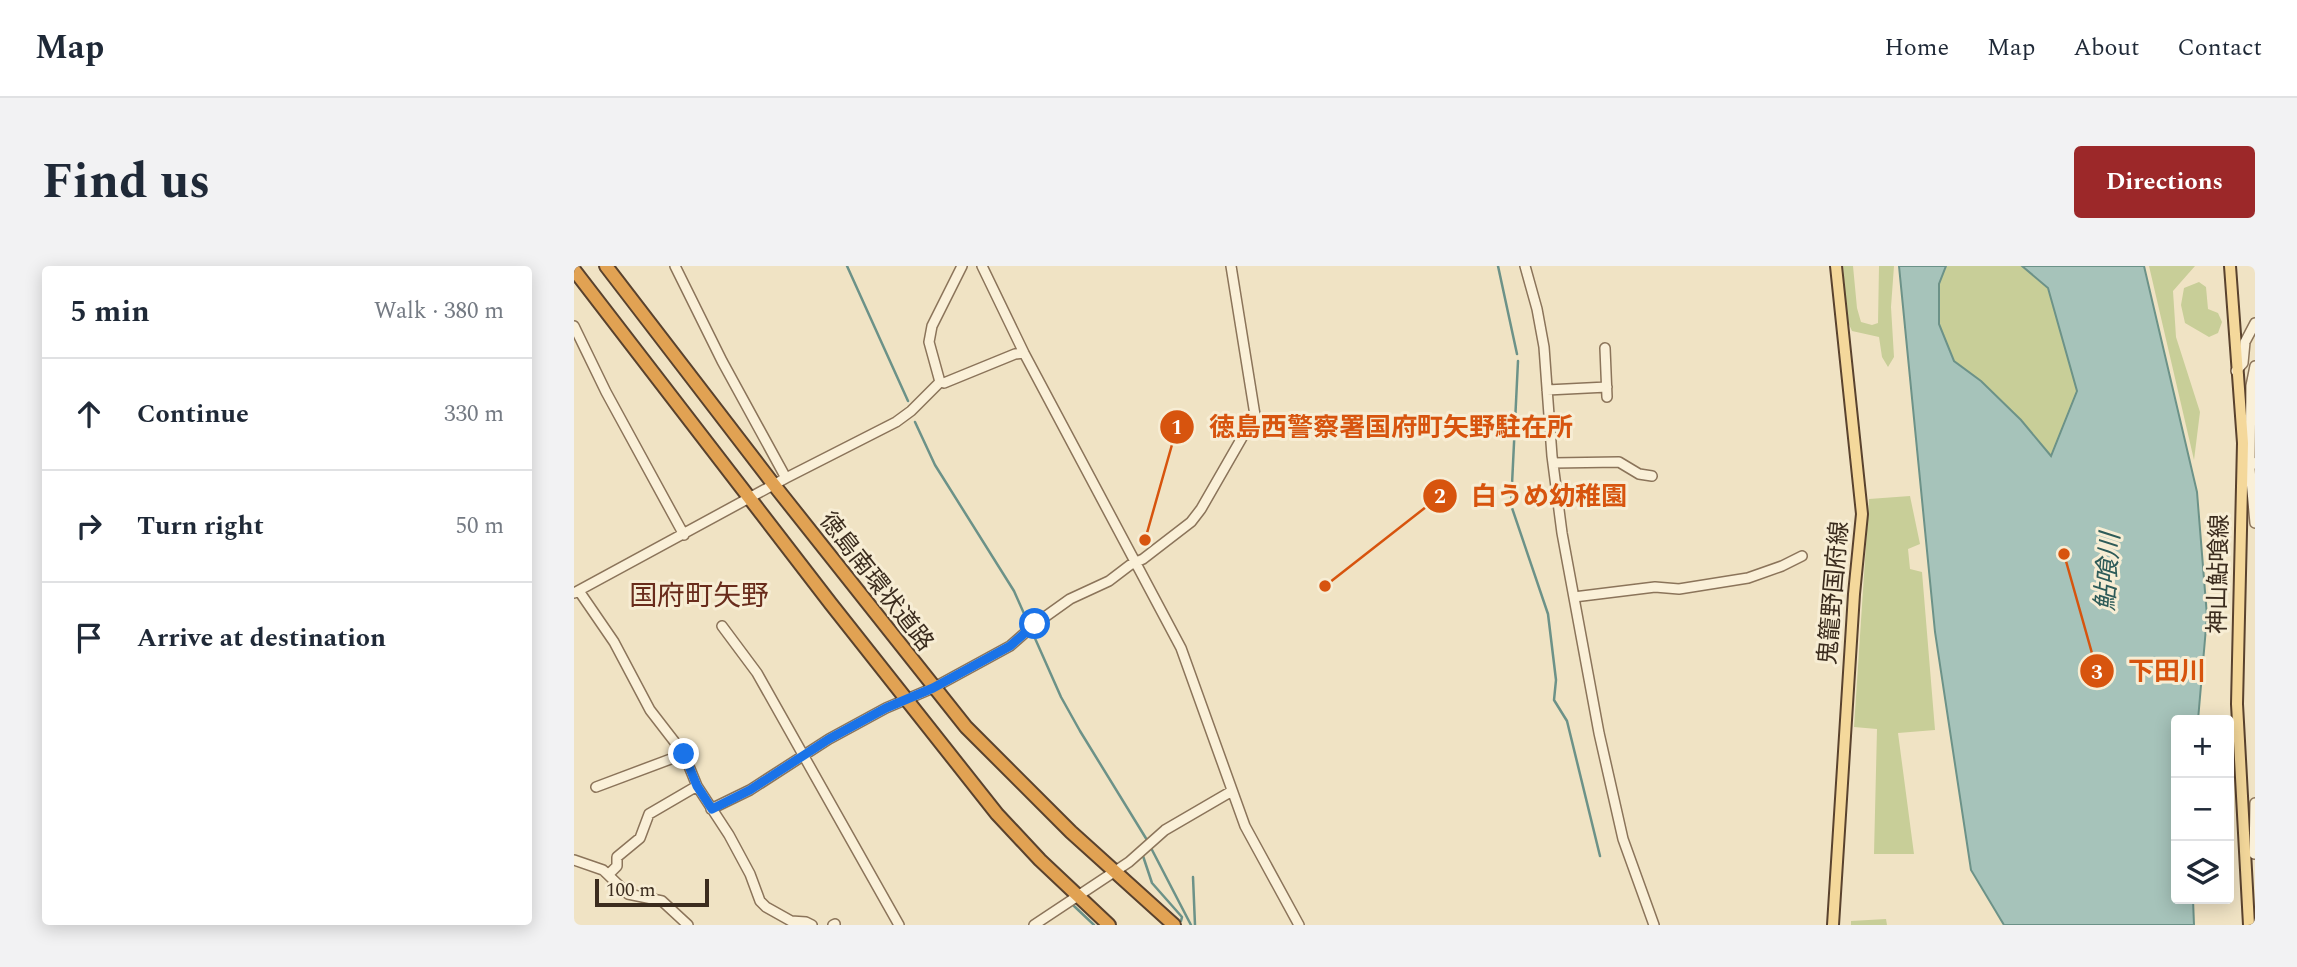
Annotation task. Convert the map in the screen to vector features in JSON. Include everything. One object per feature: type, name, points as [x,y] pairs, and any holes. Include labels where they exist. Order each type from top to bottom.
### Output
[{"type":"highway","name":"徳島南環状道路","points":[[606,266],[774,485],[966,727],[1025,787],[1174,925]]},
{"type":"highway","name":"徳島南環状道路","points":[[574,270],[998,814],[1079,898],[1109,925]]},
{"type":"main road","name":"鬼籠野国府線","points":[[1833,925],[1854,594],[1862,514],[1836,266]]},
{"type":"main road","name":"神山鮎喰線","points":[[2230,266],[2243,443],[2237,704],[2251,855],[2249,925]]},
{"type":"street","points":[[675,266],[722,361],[786,478]]},
{"type":"street","points":[[940,382],[929,342],[932,326],[962,266]]},
{"type":"street","points":[[982,266],[1024,353],[1181,648],[1245,826],[1299,925]]},
{"type":"street","points":[[712,809],[750,790],[906,698],[933,688],[1010,646],[1070,599],[1109,581],[1191,522],[1255,415],[1231,266]]},
{"type":"street","points":[[1525,266],[1544,347],[1553,463],[1574,597],[1609,783],[1623,839],[1654,925]]},
{"type":"street","points":[[2236,371],[2243,363],[2245,342],[2255,323]]},
{"type":"street","points":[[574,326],[606,392],[684,535]]},
{"type":"street","points":[[1547,390],[1607,392],[1605,348]]},
{"type":"street","points":[[813,925],[790,921],[766,908],[760,901],[740,855],[697,786],[684,754],[650,710],[614,642],[576,592],[786,478],[896,422],[940,382],[944,383],[1015,354],[1024,353]]},
{"type":"street","points":[[2255,366],[2251,386],[2255,523]]},
{"type":"street","points":[[2243,443],[2253,462]]},
{"type":"street","points":[[1553,463],[1619,462],[1639,474],[1652,476]]},
{"type":"street","points":[[1574,597],[1655,587],[1679,589],[1735,580],[1782,566],[1802,556]]},
{"type":"street","points":[[722,626],[757,673],[899,925]]},
{"type":"street","points":[[596,787],[684,754]]},
{"type":"street","points":[[612,872],[617,866],[617,857],[640,838],[649,814],[697,786]]},
{"type":"street","points":[[1034,925],[1079,898],[1149,845],[1164,830],[1232,791]]},
{"type":"street","points":[[2251,855],[2255,803]]},
{"type":"street","points":[[574,860],[612,872],[628,894],[662,901],[688,925]]},
{"type":"green space","points":[[1843,266],[1853,266],[1861,322],[1872,325],[1878,323],[1879,266],[1894,266],[1891,307],[1894,357],[1888,367],[1882,357],[1879,337],[1852,331],[1847,320]]},
{"type":"green space","points":[[1946,266],[2022,266],[2048,288],[2077,391],[2051,456],[2021,420],[1981,381],[1954,361],[1939,324],[1939,284]]},
{"type":"green space","points":[[2149,266],[2195,266],[2173,291],[2176,337],[2200,412],[2194,460]]},
{"type":"green space","points":[[2199,282],[2206,287],[2208,309],[2218,313],[2222,322],[2218,333],[2209,337],[2185,323],[2181,305],[2184,288]]},
{"type":"green space","points":[[1910,496],[1920,544],[1908,549],[1910,569],[1922,572],[1935,730],[1898,733],[1914,854],[1874,854],[1877,729],[1854,727],[1869,499]]},
{"type":"green space","points":[[1886,919],[1887,925],[1851,925],[1851,921]]},
{"type":"water","name":"鮎喰川","points":[[1899,266],[1946,266],[1939,284],[1939,324],[1954,361],[1981,381],[2021,420],[2051,456],[2077,391],[2048,288],[2022,266],[2144,266],[2197,492],[2207,616],[2198,715],[2171,715],[2171,904],[2193,904],[2194,925],[2004,925],[1971,870],[1935,632]]},
{"type":"waterway","points":[[847,266],[908,401]]},
{"type":"waterway","points":[[1498,266],[1517,354]]},
{"type":"waterway","points":[[1518,361],[1511,505],[1548,614],[1556,680],[1554,700],[1567,721],[1600,856]]},
{"type":"waterway","points":[[915,422],[935,465],[1014,591],[1061,697],[1147,840]]},
{"type":"waterway","points":[[1150,846],[1191,925]]},
{"type":"waterway","points":[[1143,856],[1152,883],[1182,917],[1181,921]]},
{"type":"waterway","points":[[1193,877],[1195,925]]},
{"type":"waterway","points":[[1074,906],[1094,925]]},
{"type":"place","name":"徳島西警察署国府町矢野駐在所","points":[[1145,540]]},
{"type":"place","name":"下田川","points":[[2064,554]]},
{"type":"place","name":"白うめ幼稚園","points":[[1325,586]]},
{"type":"district","name":"国府町矢野","points":[[699,596]]},
{"type":"route","points":[[684,754],[697,786],[712,809],[750,790],[829,739],[906,698],[933,688],[1010,646],[1035,624]]}]
